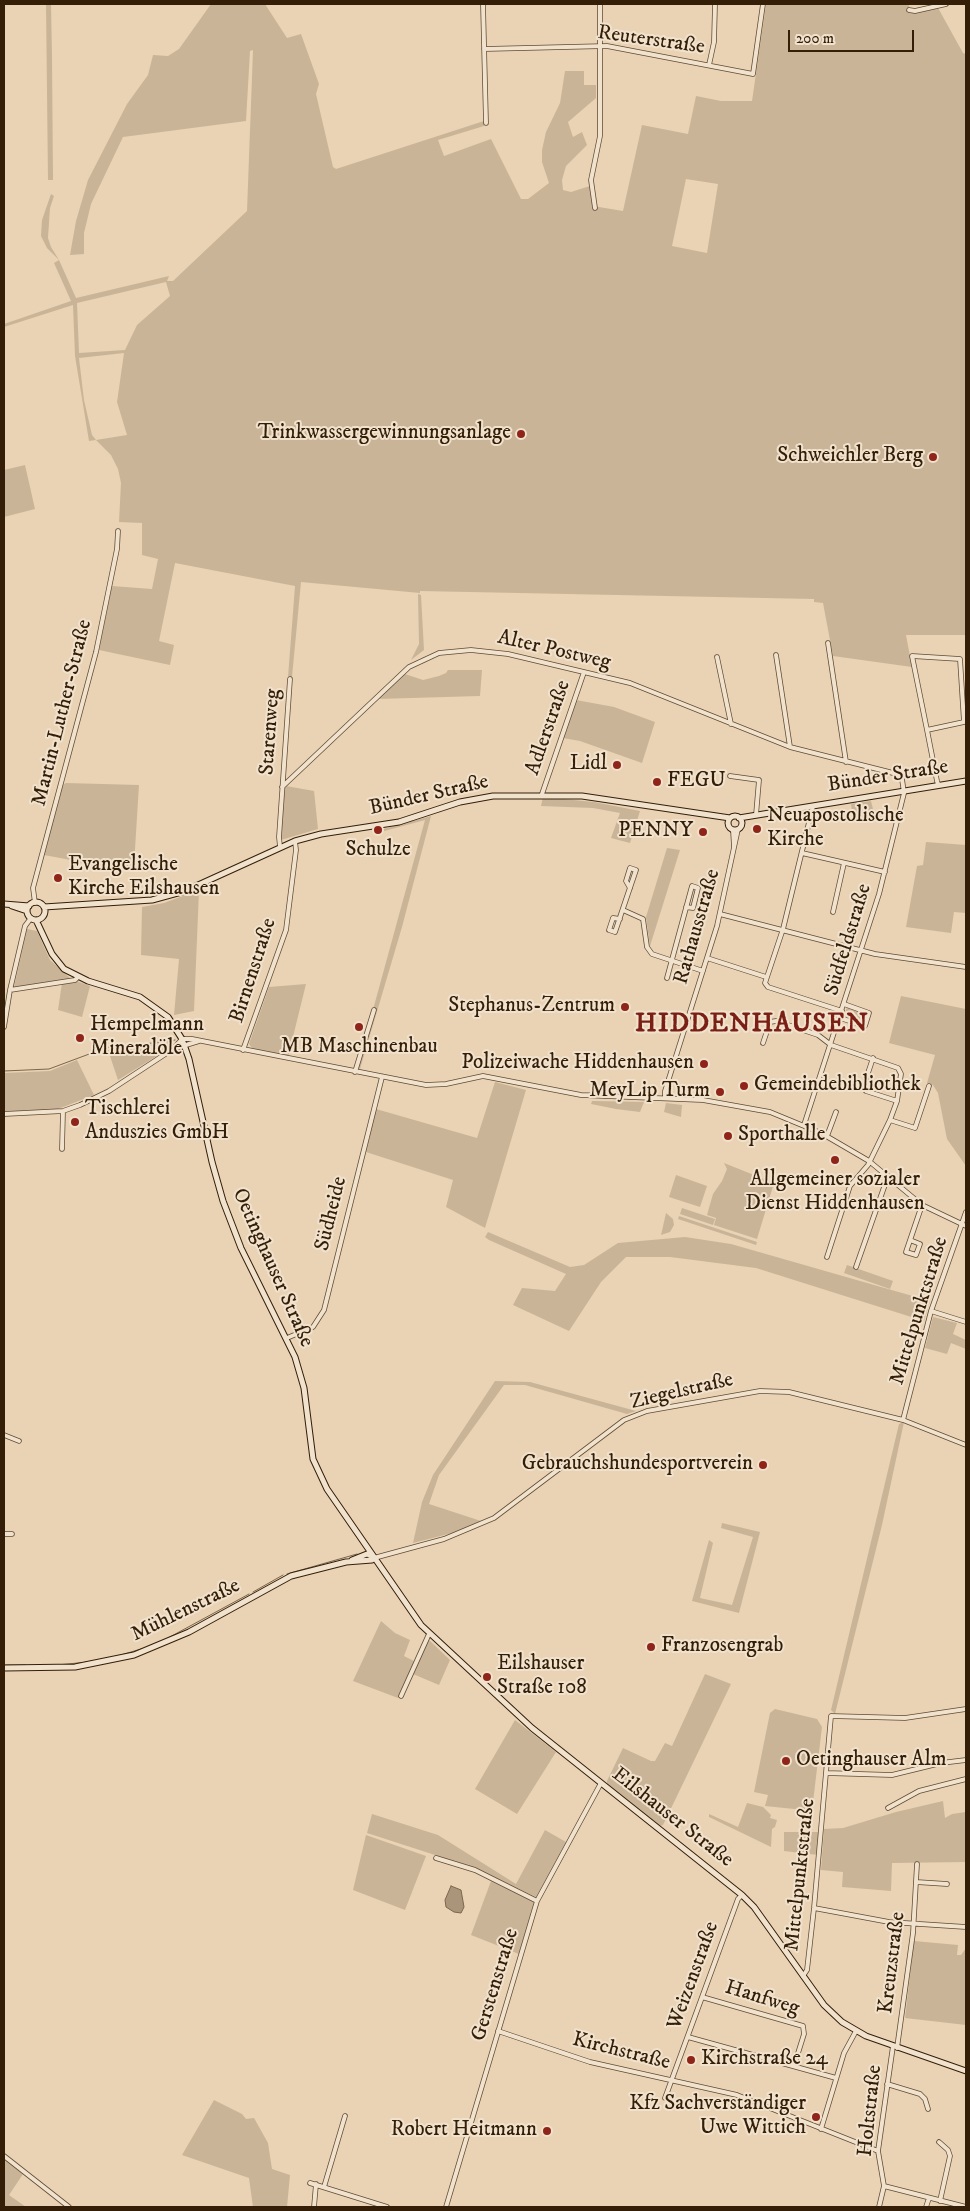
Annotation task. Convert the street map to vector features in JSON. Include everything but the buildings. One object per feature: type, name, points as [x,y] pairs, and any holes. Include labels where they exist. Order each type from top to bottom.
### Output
[{"type":"street","points":[[483,4],[486,123]]},
{"type":"street","points":[[595,208],[590,180],[600,136],[600,4]]},
{"type":"street","points":[[709,65],[714,42],[715,4]]},
{"type":"street","name":"Reuterstraße","points":[[484,50],[601,46],[753,74],[763,4]]},
{"type":"street","points":[[909,10],[915,11],[946,4]]},
{"type":"street","name":"Martin-Luther-Straße","points":[[30,906],[96,652],[117,549],[118,530]]},
{"type":"street","points":[[828,643],[846,762]]},
{"type":"street","name":"Alter Postweg","points":[[282,787],[387,685],[409,667],[422,659],[451,651],[484,650],[630,683],[790,747],[897,774],[902,779],[904,790]]},
{"type":"street","points":[[776,655],[790,747]]},
{"type":"street","points":[[927,730],[964,722],[960,659],[912,656],[927,730],[938,784]]},
{"type":"street","points":[[717,657],[731,724]]},
{"type":"street","name":"Adlerstraße","points":[[542,794],[584,672]]},
{"type":"street","name":"Starenweg","points":[[282,787],[290,679]]},
{"type":"street","points":[[730,776],[759,780],[756,815]]},
{"type":"street","name":"Bünder Straße","points":[[44,910],[152,900],[185,891],[267,851],[295,841],[321,834],[399,822],[477,799],[542,794],[602,798],[729,821],[734,816],[740,820],[756,815],[938,784],[966,781]]},
{"type":"street","points":[[278,848],[282,787]]},
{"type":"street","name":"Südfeldstraße","points":[[804,1125],[862,950],[885,872],[904,790]]},
{"type":"street","points":[[813,806],[784,929],[765,983],[768,987],[842,1011]]},
{"type":"street","points":[[729,821],[736,829],[740,820]]},
{"type":"street","name":"Rathausstraße","points":[[665,1098],[665,1091],[720,914],[734,850],[736,829]]},
{"type":"street","name":"Birnenstraße","points":[[243,1050],[283,943],[296,850],[295,841]]},
{"type":"street","points":[[802,853],[885,872]]},
{"type":"street","points":[[833,912],[844,863]]},
{"type":"street","points":[[620,919],[636,870],[630,868],[626,881],[630,888]]},
{"type":"street","points":[[668,978],[673,962],[686,907],[692,886],[698,888],[693,908],[686,907]]},
{"type":"street","points":[[4,904],[30,906],[44,910],[36,919],[25,926],[4,1012],[4,1027]]},
{"type":"street","name":"Oetinghauser Straße","points":[[30,906],[58,962],[78,977],[140,996],[168,1017],[182,1039],[223,1202],[241,1248],[287,1338],[304,1388],[313,1458],[327,1489],[374,1558]]},
{"type":"street","points":[[623,910],[643,919],[648,947],[652,954],[702,971]]},
{"type":"street","points":[[720,914],[875,954],[966,967]]},
{"type":"street","points":[[707,958],[766,977]]},
{"type":"street","points":[[10,990],[75,980],[78,977]]},
{"type":"street","points":[[840,1018],[865,1026],[869,1013],[844,1004]]},
{"type":"street","points":[[355,1072],[374,1010]]},
{"type":"street","points":[[764,1043],[770,1022],[776,1021],[818,1034],[831,1045],[898,1068],[901,1074],[896,1102],[890,1120],[869,1161],[850,1186],[827,1257]]},
{"type":"street","points":[[4,1114],[63,1111],[109,1091],[173,1049],[182,1039],[200,1041],[434,1086],[483,1076],[581,1095],[665,1098],[732,1104],[770,1112],[827,1136],[869,1161],[922,1205],[964,1225]]},
{"type":"street","points":[[173,1049],[200,1041]]},
{"type":"street","points":[[866,1079],[873,1058]]},
{"type":"street","name":"Südheide","points":[[287,1338],[313,1327],[324,1310],[382,1077]]},
{"type":"street","points":[[890,1120],[915,1128],[929,1086]]},
{"type":"street","points":[[866,1091],[896,1102]]},
{"type":"street","points":[[62,1149],[63,1111]]},
{"type":"street","points":[[827,1136],[836,1112]]},
{"type":"street","points":[[856,1267],[888,1176]]},
{"type":"street","points":[[910,1240],[922,1205]]},
{"type":"street","name":"Mittelpunktstraße","points":[[903,1420],[931,1311],[964,1225],[966,1212]]},
{"type":"street","points":[[931,1311],[966,1322]]},
{"type":"street","name":"Ziegelstraße","points":[[374,1558],[444,1539],[494,1518],[624,1420],[647,1411],[760,1391],[789,1392],[903,1420],[966,1445]]},
{"type":"street","points":[[4,1435],[19,1441]]},
{"type":"street","points":[[4,1534],[12,1534]]},
{"type":"street","name":"Mühlenstraße","points":[[4,1668],[75,1667],[134,1655],[189,1632],[291,1576],[346,1562],[372,1560],[374,1558]]},
{"type":"street","name":"Eilshauser Straße","points":[[374,1558],[429,1634],[532,1728],[742,1895],[754,1907],[832,2014],[856,2031],[895,2047],[966,2071]]},
{"type":"street","points":[[401,1696],[429,1634]]},
{"type":"street","name":"Mittelpunktstraße","points":[[803,1976],[807,1970],[814,1908],[831,1716],[905,1718],[966,1709]]},
{"type":"street","points":[[826,1773],[892,1775],[941,1763],[966,1760]]},
{"type":"street","points":[[888,1808],[918,1791],[966,1779]]},
{"type":"street","name":"Gerstenstraße","points":[[446,2207],[537,1901],[601,1782]]},
{"type":"street","points":[[436,1858],[475,1870],[537,1901]]},
{"type":"street","name":"Kreuzstraße","points":[[895,2047],[914,1924],[917,1864]]},
{"type":"street","points":[[916,1882],[947,1884]]},
{"type":"street","name":"Weizenstraße","points":[[665,2098],[738,1899],[742,1895]]},
{"type":"street","points":[[814,1908],[889,1922],[966,1927]]},
{"type":"street","name":"Hanfweg","points":[[702,1997],[803,2026],[804,2034],[794,2066]]},
{"type":"street","name":"Kirchstraße","points":[[498,2031],[590,2062],[738,2095],[878,2152]]},
{"type":"street","points":[[821,2130],[844,2053],[856,2031]]},
{"type":"street","points":[[688,2037],[836,2078]]},
{"type":"street","name":"Holtstraße","points":[[879,2207],[884,2186],[878,2152],[887,2084],[895,2047]]},
{"type":"street","points":[[887,2084],[920,2094],[925,2099],[928,2109]]},
{"type":"street","points":[[324,2187],[345,2116]]},
{"type":"street","points":[[939,2142],[948,2150],[950,2156],[940,2201]]},
{"type":"street","points":[[4,2156],[69,2207]]},
{"type":"street","points":[[310,2183],[387,2207]]},
{"type":"street","points":[[314,2207],[316,2184]]},
{"type":"street","points":[[884,2186],[966,2207]]},
{"type":"street","points":[[926,2207],[929,2198]]},
{"type":"street","points":[[366,2207],[367,2201]]},
{"type":"shaded area","points":[[46,4],[51,4],[53,180],[48,180]]},
{"type":"shaded area","points":[[211,4],[265,4],[287,38],[301,34],[319,84],[316,94],[333,167],[336,169],[484,121],[484,126],[438,140],[444,156],[491,139],[521,199],[528,199],[549,183],[542,162],[542,150],[546,132],[560,103],[565,71],[584,71],[584,85],[596,85],[596,98],[568,122],[573,137],[582,132],[587,145],[566,166],[562,180],[563,190],[571,192],[590,186],[593,206],[623,211],[642,125],[688,134],[696,96],[721,101],[752,101],[766,4],[908,4],[912,13],[937,6],[963,53],[966,54],[966,635],[906,635],[912,667],[833,656],[823,603],[814,602],[814,599],[420,591],[420,593],[301,582],[292,677],[288,677],[295,586],[175,563],[159,641],[174,645],[170,665],[99,650],[112,586],[152,589],[158,559],[142,555],[142,523],[119,522],[121,483],[118,469],[111,455],[96,440],[89,441],[75,356],[73,305],[4,327],[4,324],[71,301],[54,263],[59,260],[76,298],[169,276],[167,281],[173,281],[247,211],[253,50],[250,51],[246,121],[123,137],[91,204],[84,233],[84,254],[70,255],[76,221],[88,180],[127,104],[148,75],[153,55],[168,56],[179,49]],"holes":[[[686,179],[718,184],[707,253],[672,246]],[[166,282],[170,296],[137,325],[125,350],[79,353],[77,303]],[[124,353],[117,402],[127,435],[96,440],[92,435],[84,400],[79,358]]]},
{"type":"shaded area","points":[[51,194],[54,196],[50,208],[48,238],[59,260],[47,248],[41,236],[42,220]]},
{"type":"shaded area","points":[[25,465],[35,509],[4,517],[4,470]]},
{"type":"shaded area","points":[[418,594],[421,595],[424,650],[411,660],[419,644]]},
{"type":"shaded area","points":[[448,670],[482,670],[480,696],[377,699],[405,674],[423,680],[439,676]]},
{"type":"shaded area","points":[[576,700],[614,707],[655,722],[642,763],[580,741],[563,738]]},
{"type":"shaded area","points":[[66,783],[139,785],[134,865],[103,870],[76,861],[44,855],[63,785]]},
{"type":"shaded area","points":[[286,786],[314,791],[318,829],[281,840],[283,793]]},
{"type":"shaded area","points":[[543,797],[594,802],[640,811],[630,843],[611,838],[620,813],[593,808],[541,806]]},
{"type":"shaded area","points":[[871,801],[875,817],[856,818],[852,812],[851,804]]},
{"type":"shaded area","points":[[431,816],[402,927],[360,1069],[357,1068],[425,820],[377,833],[380,830]]},
{"type":"shaded area","points":[[926,842],[966,845],[966,913],[954,912],[951,933],[906,927],[917,866],[923,865]]},
{"type":"shaded area","points":[[667,848],[680,850],[650,946],[646,917]]},
{"type":"shaded area","points":[[199,890],[194,1011],[174,1015],[179,959],[141,955],[142,907],[164,903]]},
{"type":"shaded area","points":[[27,929],[37,931],[50,960],[71,979],[14,987]]},
{"type":"shaded area","points":[[74,980],[90,986],[82,1017],[58,1010],[62,983]]},
{"type":"shaded area","points":[[306,984],[288,1057],[252,1048],[249,1044],[269,987]]},
{"type":"shaded area","points":[[901,996],[966,1009],[966,1166],[947,1139],[938,1093],[933,1085],[927,1083],[935,1055],[889,1043]]},
{"type":"shaded area","points":[[847,1007],[864,1013],[865,1020],[861,1023],[844,1017]]},
{"type":"shaded area","points":[[174,1041],[168,1049],[118,1080],[108,1050]]},
{"type":"shaded area","points":[[77,1060],[94,1095],[58,1109],[41,1112],[4,1111],[4,1073],[50,1071]]},
{"type":"shaded area","points":[[495,1082],[526,1090],[485,1228],[446,1207],[453,1180],[366,1152],[376,1109],[477,1138]]},
{"type":"shaded area","points":[[592,1101],[644,1102],[640,1112],[591,1104]]},
{"type":"shaded area","points":[[666,1103],[682,1105],[681,1117],[664,1112]]},
{"type":"shaded area","points":[[724,1163],[774,1183],[757,1239],[714,1225],[716,1218],[707,1215],[713,1194],[722,1181],[727,1169]]},
{"type":"shaded area","points":[[676,1175],[707,1186],[700,1207],[669,1197]]},
{"type":"shaded area","points":[[682,1208],[715,1219],[713,1225],[680,1214]]},
{"type":"shaded area","points":[[666,1213],[673,1219],[674,1225],[670,1232],[661,1235]]},
{"type":"shaded area","points":[[679,1216],[757,1242],[756,1245],[678,1219]]},
{"type":"shaded area","points":[[488,1232],[570,1267],[584,1265],[618,1243],[685,1237],[731,1244],[930,1301],[924,1321],[756,1268],[670,1257],[626,1257],[601,1282],[569,1331],[513,1305],[522,1288],[555,1291],[566,1274],[489,1240],[485,1237]]},
{"type":"shaded area","points":[[847,1265],[893,1281],[890,1289],[844,1273]]},
{"type":"shaded area","points":[[933,1317],[957,1323],[953,1334],[966,1340],[966,1349],[951,1343],[947,1354],[925,1348]]},
{"type":"shaded area","points":[[495,1381],[530,1382],[636,1411],[627,1414],[525,1385],[504,1385],[439,1475],[429,1504],[481,1521],[460,1531],[413,1543],[422,1502],[433,1475]]},
{"type":"shaded area","points":[[904,1422],[882,1525],[835,1714],[831,1710],[899,1424]]},
{"type":"shaded area","points":[[722,1523],[760,1532],[739,1613],[692,1601],[709,1540],[713,1543],[700,1598],[732,1605],[753,1537],[721,1528]]},
{"type":"shaded area","points":[[381,1621],[395,1633],[410,1640],[404,1656],[414,1661],[398,1698],[353,1681]]},
{"type":"shaded area","points":[[429,1640],[450,1660],[439,1685],[413,1674],[426,1641]]},
{"type":"shaded area","points":[[705,1674],[731,1684],[663,1825],[660,1826],[607,1784],[607,1781],[623,1748],[651,1761],[655,1761],[665,1743],[672,1746]]},
{"type":"shaded area","points":[[775,1709],[817,1719],[822,1727],[813,1802],[804,1810],[765,1806],[768,1795],[754,1792],[770,1713]]},
{"type":"shaded area","points":[[515,1720],[556,1752],[517,1814],[475,1789]]},
{"type":"shaded area","points":[[943,1801],[945,1818],[952,1814],[966,1812],[966,1862],[892,1863],[891,1891],[842,1887],[843,1872],[821,1870],[824,1829],[843,1828],[896,1812]]},
{"type":"shaded area","points":[[747,1803],[763,1807],[771,1815],[770,1818],[777,1820],[775,1827],[772,1829],[771,1847],[709,1817],[709,1814],[738,1827]]},
{"type":"shaded area","points":[[372,1814],[438,1835],[516,1884],[545,1830],[566,1842],[536,1897],[475,1868],[367,1833]]},
{"type":"shaded area","points":[[784,1832],[820,1832],[818,1855],[784,1851]]},
{"type":"shaded area","points":[[366,1835],[426,1856],[405,1910],[353,1890]]},
{"type":"shaded area","points":[[491,1881],[534,1902],[519,1954],[471,1935]]},
{"type":"shaded area","points":[[451,1886],[461,1890],[464,1907],[461,1913],[454,1912],[446,1907],[445,1900]]},
{"type":"shaded area","points":[[914,1941],[958,1945],[957,1955],[961,1955],[966,1948],[966,2025],[905,2018]]},
{"type":"shaded area","points":[[214,2100],[242,2114],[246,2119],[254,2118],[268,2143],[272,2169],[290,2175],[287,2207],[253,2207],[249,2178],[182,2155]]},
{"type":"shaded area","points":[[4,2159],[23,2174],[9,2195],[26,2207],[4,2207]]},
{"type":"waterway","points":[[4,1071],[49,1069],[108,1047],[114,1048],[175,1040]]},
{"type":"waterway","points":[[287,1574],[357,1554]]},
{"type":"waterway","points":[[253,1592],[283,1575]]},
{"type":"waterway","points":[[168,1638],[249,1594]]},
{"type":"waterway","points":[[121,1655],[141,1649]]},
{"type":"waterway","points":[[57,1665],[88,1662]]},
{"type":"waterway","points":[[4,1665],[25,1665]]},
{"type":"place","name":"Trinkwassergewinnungsanlage","points":[[521,434]]},
{"type":"place","name":"Schweichler Berg","points":[[933,457]]},
{"type":"place","name":"Lidl","points":[[617,765]]},
{"type":"place","name":"FEGU","points":[[657,782]]},
{"type":"place","name":"Neuapostolische Kirche","points":[[757,829]]},
{"type":"place","name":"Schulze","points":[[378,830]]},
{"type":"place","name":"PENNY","points":[[703,832]]},
{"type":"place","name":"Evangelische Kirche Eilshausen","points":[[58,878]]},
{"type":"place","name":"Stephanus-Zentrum","points":[[625,1007]]},
{"type":"place","name":"MB Maschinenbau","points":[[359,1027]]},
{"type":"place","name":"Hempelmann Mineralöle","points":[[80,1038]]},
{"type":"place","name":"Polizeiwache Hiddenhausen","points":[[704,1064]]},
{"type":"place","name":"Gemeindebibliothek","points":[[744,1086]]},
{"type":"place","name":"MeyLip Turm","points":[[720,1092]]},
{"type":"place","name":"Tischlerei Anduszies GmbH","points":[[75,1122]]},
{"type":"place","name":"Sporthalle","points":[[728,1136]]},
{"type":"place","name":"Allgemeiner sozialer Dienst Hiddenhausen","points":[[835,1160]]},
{"type":"place","name":"Gebrauchshundesportverein","points":[[763,1465]]},
{"type":"place","name":"Franzosengrab","points":[[651,1647]]},
{"type":"place","name":"Eilshauser Straße 108","points":[[487,1677]]},
{"type":"place","name":"Oetinghauser Alm","points":[[786,1761]]},
{"type":"place","name":"Kirchstraße 24","points":[[691,2060]]},
{"type":"place","name":"Kfz Sachverständiger Uwe Wittich","points":[[816,2117]]},
{"type":"place","name":"Robert Heitmann","points":[[547,2131]]},
{"type":"district","name":"HIDDENHAUSEN","points":[[752,1026]]}]
